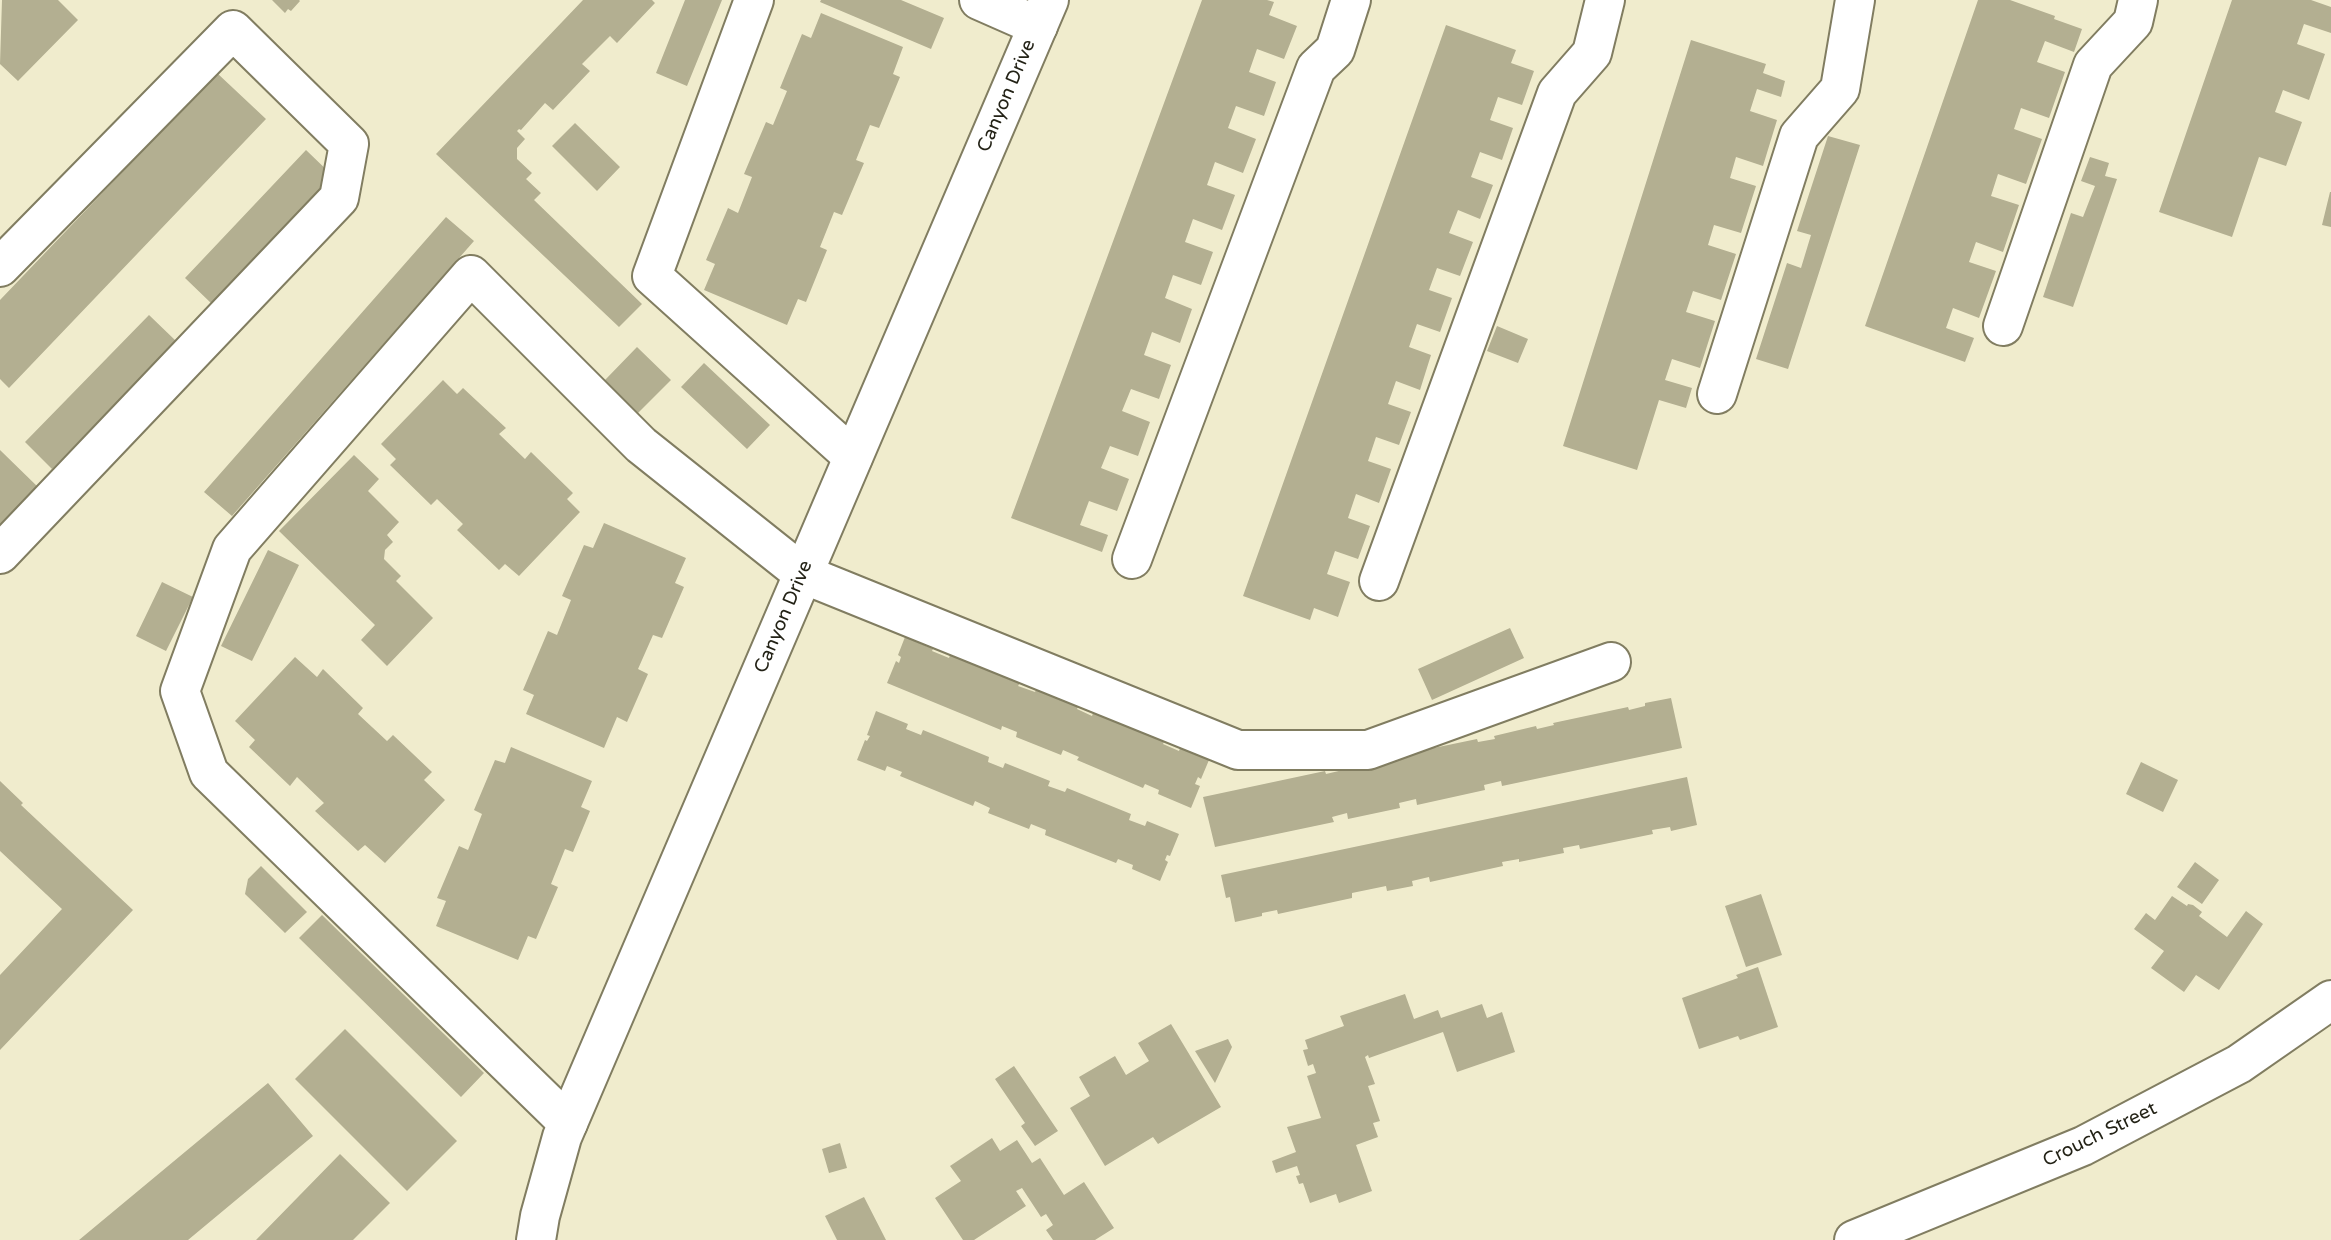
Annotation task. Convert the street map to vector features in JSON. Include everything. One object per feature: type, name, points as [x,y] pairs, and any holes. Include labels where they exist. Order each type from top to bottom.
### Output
[{"type":"street","points":[[754,0],[652,276],[853,457]]},
{"type":"street","points":[[979,0],[1043,13]]},
{"type":"street","points":[[1132,559],[1316,68],[1335,50],[1352,0]]},
{"type":"street","points":[[1379,580],[1557,93],[1592,53],[1605,0]]},
{"type":"street","points":[[1717,394],[1799,136],[1840,89],[1855,0]]},
{"type":"street","points":[[2003,326],[2094,65],[2133,22],[2138,0]]},
{"type":"street","name":"Canyon Drive","points":[[537,1240],[540,1216],[562,1137],[1043,13]]},
{"type":"street","points":[[0,267],[233,30],[349,144],[339,198],[0,554]]},
{"type":"street","points":[[568,1124],[209,773],[180,691],[232,549],[471,275],[641,445],[803,573],[1238,750],[1368,750],[1611,662]]},
{"type":"street","name":"Crouch Street","points":[[1854,1240],[2083,1146],[2238,1065],[2331,1000]]},
{"type":"building","points":[[2,0],[58,0],[78,20],[18,81],[0,64]]},
{"type":"building","points":[[272,0],[300,1],[291,11],[288,9],[285,13]]},
{"type":"building","points":[[583,0],[652,0],[655,3],[617,43],[610,36],[582,64],[590,71],[553,110],[545,103],[521,130],[517,131],[525,139],[517,148],[517,159],[532,173],[526,179],[541,193],[534,200],[642,304],[619,327],[436,154]]},
{"type":"building","points":[[685,0],[722,0],[687,86],[656,73]]},
{"type":"building","points":[[901,0],[944,18],[931,49],[820,2]]},
{"type":"building","points":[[1202,0],[1267,0],[1274,2],[1269,15],[1297,26],[1284,59],[1257,49],[1249,72],[1276,82],[1264,116],[1236,106],[1228,128],[1256,139],[1243,173],[1215,162],[1207,185],[1235,195],[1222,230],[1193,219],[1185,242],[1213,252],[1201,285],[1173,275],[1165,298],[1192,309],[1180,343],[1152,332],[1144,355],[1171,365],[1159,399],[1131,389],[1122,411],[1150,422],[1138,456],[1110,446],[1101,468],[1129,479],[1117,511],[1089,501],[1080,525],[1108,535],[1102,552],[1011,518]]},
{"type":"building","points":[[1978,0],[2010,0],[2082,29],[2074,52],[2045,41],[2037,62],[2065,72],[2049,118],[2021,108],[2014,129],[2042,139],[2026,184],[1998,174],[1991,196],[2019,205],[2003,252],[1976,242],[1969,262],[1996,271],[1979,318],[1953,308],[1946,328],[1974,338],[1965,362],[1865,326]]},
{"type":"building","points":[[2232,0],[2311,0],[2331,7],[2331,33],[2304,24],[2297,44],[2325,54],[2309,100],[2283,90],[2275,112],[2302,122],[2286,166],[2259,157],[2232,237],[2159,212]]},
{"type":"building","points":[[821,13],[903,47],[893,74],[900,77],[879,128],[870,125],[856,160],[864,163],[842,215],[834,212],[820,247],[827,250],[806,302],[798,299],[787,325],[704,290],[715,264],[706,260],[728,208],[738,213],[752,177],[744,174],[766,122],[773,125],[787,91],[780,88],[802,34],[811,38]]},
{"type":"building","points":[[1446,25],[1516,50],[1511,63],[1534,71],[1522,105],[1498,97],[1490,120],[1513,128],[1502,160],[1480,152],[1471,177],[1493,185],[1480,219],[1458,210],[1449,233],[1473,242],[1460,276],[1437,268],[1429,290],[1452,298],[1440,332],[1417,324],[1409,347],[1431,355],[1420,390],[1396,381],[1388,404],[1411,412],[1399,445],[1376,437],[1368,461],[1391,469],[1379,503],[1356,494],[1348,518],[1370,526],[1358,559],[1335,551],[1327,574],[1350,582],[1338,617],[1314,608],[1310,620],[1243,596]]},
{"type":"building","points":[[1691,40],[1766,64],[1763,73],[1785,81],[1781,97],[1757,89],[1750,111],[1777,120],[1763,166],[1736,157],[1730,178],[1756,186],[1741,233],[1714,225],[1708,245],[1736,254],[1721,300],[1693,291],[1686,312],[1715,321],[1700,368],[1672,359],[1665,380],[1692,388],[1686,408],[1659,400],[1637,470],[1563,446]]},
{"type":"building","points":[[217,73],[266,119],[9,388],[0,379],[0,300]]},
{"type":"building","points":[[575,123],[620,167],[597,191],[552,146]]},
{"type":"building","points":[[1828,136],[1860,145],[1788,369],[1756,359],[1787,263],[1801,268],[1811,235],[1797,231]]},
{"type":"building","points":[[306,150],[333,176],[212,304],[185,278]]},
{"type":"building","points":[[2090,157],[2109,163],[2105,176],[2117,179],[2073,307],[2043,297],[2071,213],[2083,217],[2095,186],[2081,181]]},
{"type":"building","points":[[2331,192],[2331,227],[2322,225]]},
{"type":"building","points":[[446,217],[474,241],[232,516],[204,492]]},
{"type":"building","points":[[149,315],[176,341],[52,469],[25,442]]},
{"type":"building","points":[[1497,326],[1528,339],[1518,363],[1487,351]]},
{"type":"building","points":[[637,347],[671,380],[638,413],[605,380]]},
{"type":"building","points":[[704,363],[770,425],[747,449],[681,387]]},
{"type":"building","points":[[443,380],[457,394],[463,388],[506,428],[499,434],[525,459],[531,452],[573,493],[567,499],[580,512],[519,576],[505,564],[499,570],[457,530],[463,524],[437,499],[431,505],[390,465],[396,459],[381,444]]},
{"type":"building","points":[[0,450],[40,489],[0,530]]},
{"type":"building","points":[[354,455],[379,479],[368,491],[399,522],[387,535],[393,542],[385,550],[384,559],[401,576],[396,581],[433,618],[387,666],[361,640],[375,625],[279,531]]},
{"type":"building","points":[[604,523],[686,558],[675,583],[684,587],[662,638],[653,635],[638,669],[648,674],[627,722],[617,717],[604,748],[526,714],[534,695],[523,690],[548,631],[557,635],[571,600],[562,596],[584,545],[593,548]]},
{"type":"building","points":[[268,550],[299,565],[252,661],[221,646]]},
{"type":"building","points":[[162,582],[193,597],[166,651],[136,636]]},
{"type":"building","points":[[1510,628],[1524,658],[1432,700],[1418,669]]},
{"type":"building","points":[[905,637],[949,658],[950,655],[1020,683],[1018,686],[1035,692],[1036,690],[1078,707],[1077,709],[1092,716],[1093,713],[1164,742],[1163,744],[1179,751],[1180,748],[1209,760],[1201,779],[1198,777],[1195,784],[1200,786],[1191,808],[1158,794],[1159,790],[1145,784],[1143,788],[1077,760],[1079,757],[1063,750],[1061,755],[1016,737],[1017,732],[1002,726],[1001,730],[887,683],[896,661],[899,663],[901,657],[898,655]]},
{"type":"building","points":[[295,657],[317,677],[323,669],[363,708],[358,714],[387,741],[393,735],[432,772],[424,780],[445,800],[385,863],[365,845],[358,851],[315,811],[324,803],[297,777],[290,786],[249,747],[255,740],[235,721]]},
{"type":"building","points":[[1671,698],[1682,748],[1502,786],[1501,781],[1484,785],[1485,790],[1417,805],[1416,799],[1399,803],[1400,808],[1348,819],[1347,813],[1332,817],[1334,822],[1215,847],[1203,797],[1325,771],[1326,774],[1343,770],[1342,767],[1477,739],[1478,742],[1495,739],[1494,736],[1536,726],[1537,729],[1628,707],[1629,710],[1645,706],[1645,703]]},
{"type":"building","points":[[876,711],[908,724],[906,729],[921,735],[923,730],[989,757],[988,762],[1003,768],[1005,763],[1050,781],[1048,786],[1065,792],[1067,788],[1131,814],[1129,820],[1145,826],[1147,821],[1179,834],[1170,856],[1167,855],[1165,860],[1168,862],[1160,881],[1132,869],[1133,865],[1118,859],[1116,863],[1045,835],[1046,830],[1031,824],[1029,829],[988,813],[990,808],[975,801],[973,806],[900,776],[902,772],[887,766],[885,771],[857,760],[865,740],[870,736],[867,735]]},
{"type":"building","points":[[511,747],[592,781],[581,807],[590,811],[573,852],[565,849],[551,884],[558,887],[536,939],[528,936],[518,960],[436,926],[446,901],[437,898],[459,846],[468,850],[482,814],[474,810],[495,760],[505,763]]},
{"type":"building","points":[[2141,762],[2178,780],[2163,812],[2126,794]]},
{"type":"building","points":[[1687,777],[1697,825],[1671,831],[1670,827],[1652,830],[1653,834],[1580,849],[1579,845],[1563,848],[1564,853],[1519,862],[1519,859],[1502,862],[1503,866],[1430,882],[1429,877],[1412,881],[1413,886],[1387,891],[1386,886],[1352,893],[1352,898],[1278,914],[1277,910],[1262,913],[1262,916],[1235,922],[1230,897],[1226,898],[1221,875]]},
{"type":"building","points":[[0,781],[23,803],[21,805],[133,910],[0,1050],[0,975],[62,909],[0,851]]},
{"type":"building","points":[[2195,862],[2219,880],[2202,904],[2177,887]]},
{"type":"building","points":[[261,866],[307,912],[285,933],[245,894],[248,879]]},
{"type":"building","points":[[1761,894],[1782,955],[1746,967],[1725,906]]},
{"type":"building","points":[[2172,896],[2187,906],[2193,905],[2202,912],[2199,916],[2227,937],[2246,911],[2263,924],[2219,990],[2196,975],[2184,992],[2151,968],[2164,951],[2134,929],[2146,913],[2155,920]]},
{"type":"building","points":[[322,915],[484,1073],[461,1097],[299,938]]},
{"type":"building","points":[[1758,967],[1778,1027],[1740,1040],[1738,1036],[1699,1049],[1682,998],[1738,978],[1736,975]]},
{"type":"building","points":[[1405,994],[1414,1019],[1438,1010],[1441,1018],[1482,1004],[1487,1018],[1502,1012],[1515,1052],[1457,1072],[1443,1032],[1369,1058],[1368,1055],[1365,1057],[1375,1084],[1368,1086],[1380,1121],[1373,1123],[1378,1137],[1356,1145],[1372,1191],[1339,1203],[1336,1194],[1310,1203],[1303,1183],[1299,1184],[1296,1176],[1300,1175],[1297,1166],[1276,1173],[1272,1161],[1296,1152],[1287,1127],[1321,1118],[1307,1076],[1316,1073],[1313,1064],[1308,1066],[1303,1050],[1308,1049],[1305,1040],[1344,1026],[1340,1016]]},
{"type":"building","points":[[1171,1024],[1221,1107],[1158,1144],[1153,1137],[1105,1166],[1070,1108],[1090,1096],[1079,1077],[1115,1056],[1126,1075],[1149,1061],[1138,1043]]},
{"type":"building","points":[[345,1029],[457,1141],[407,1191],[295,1079]]},
{"type":"building","points":[[1228,1039],[1232,1047],[1215,1083],[1195,1051]]},
{"type":"building","points":[[1014,1066],[1058,1131],[1035,1146],[1021,1126],[1025,1123],[995,1079]]},
{"type":"building","points":[[268,1083],[313,1136],[188,1240],[79,1240]]},
{"type":"building","points":[[992,1138],[1000,1151],[1017,1140],[1032,1163],[1040,1158],[1064,1195],[1084,1182],[1114,1228],[1095,1240],[1053,1240],[1046,1230],[1053,1225],[1046,1214],[1041,1217],[1022,1188],[1016,1191],[1026,1206],[974,1240],[963,1240],[935,1198],[961,1181],[950,1166]]},
{"type":"building","points":[[840,1143],[847,1168],[829,1173],[822,1149]]},
{"type":"building","points":[[340,1154],[390,1203],[353,1240],[256,1240]]},
{"type":"building","points":[[864,1197],[886,1240],[837,1240],[825,1216]]}]
